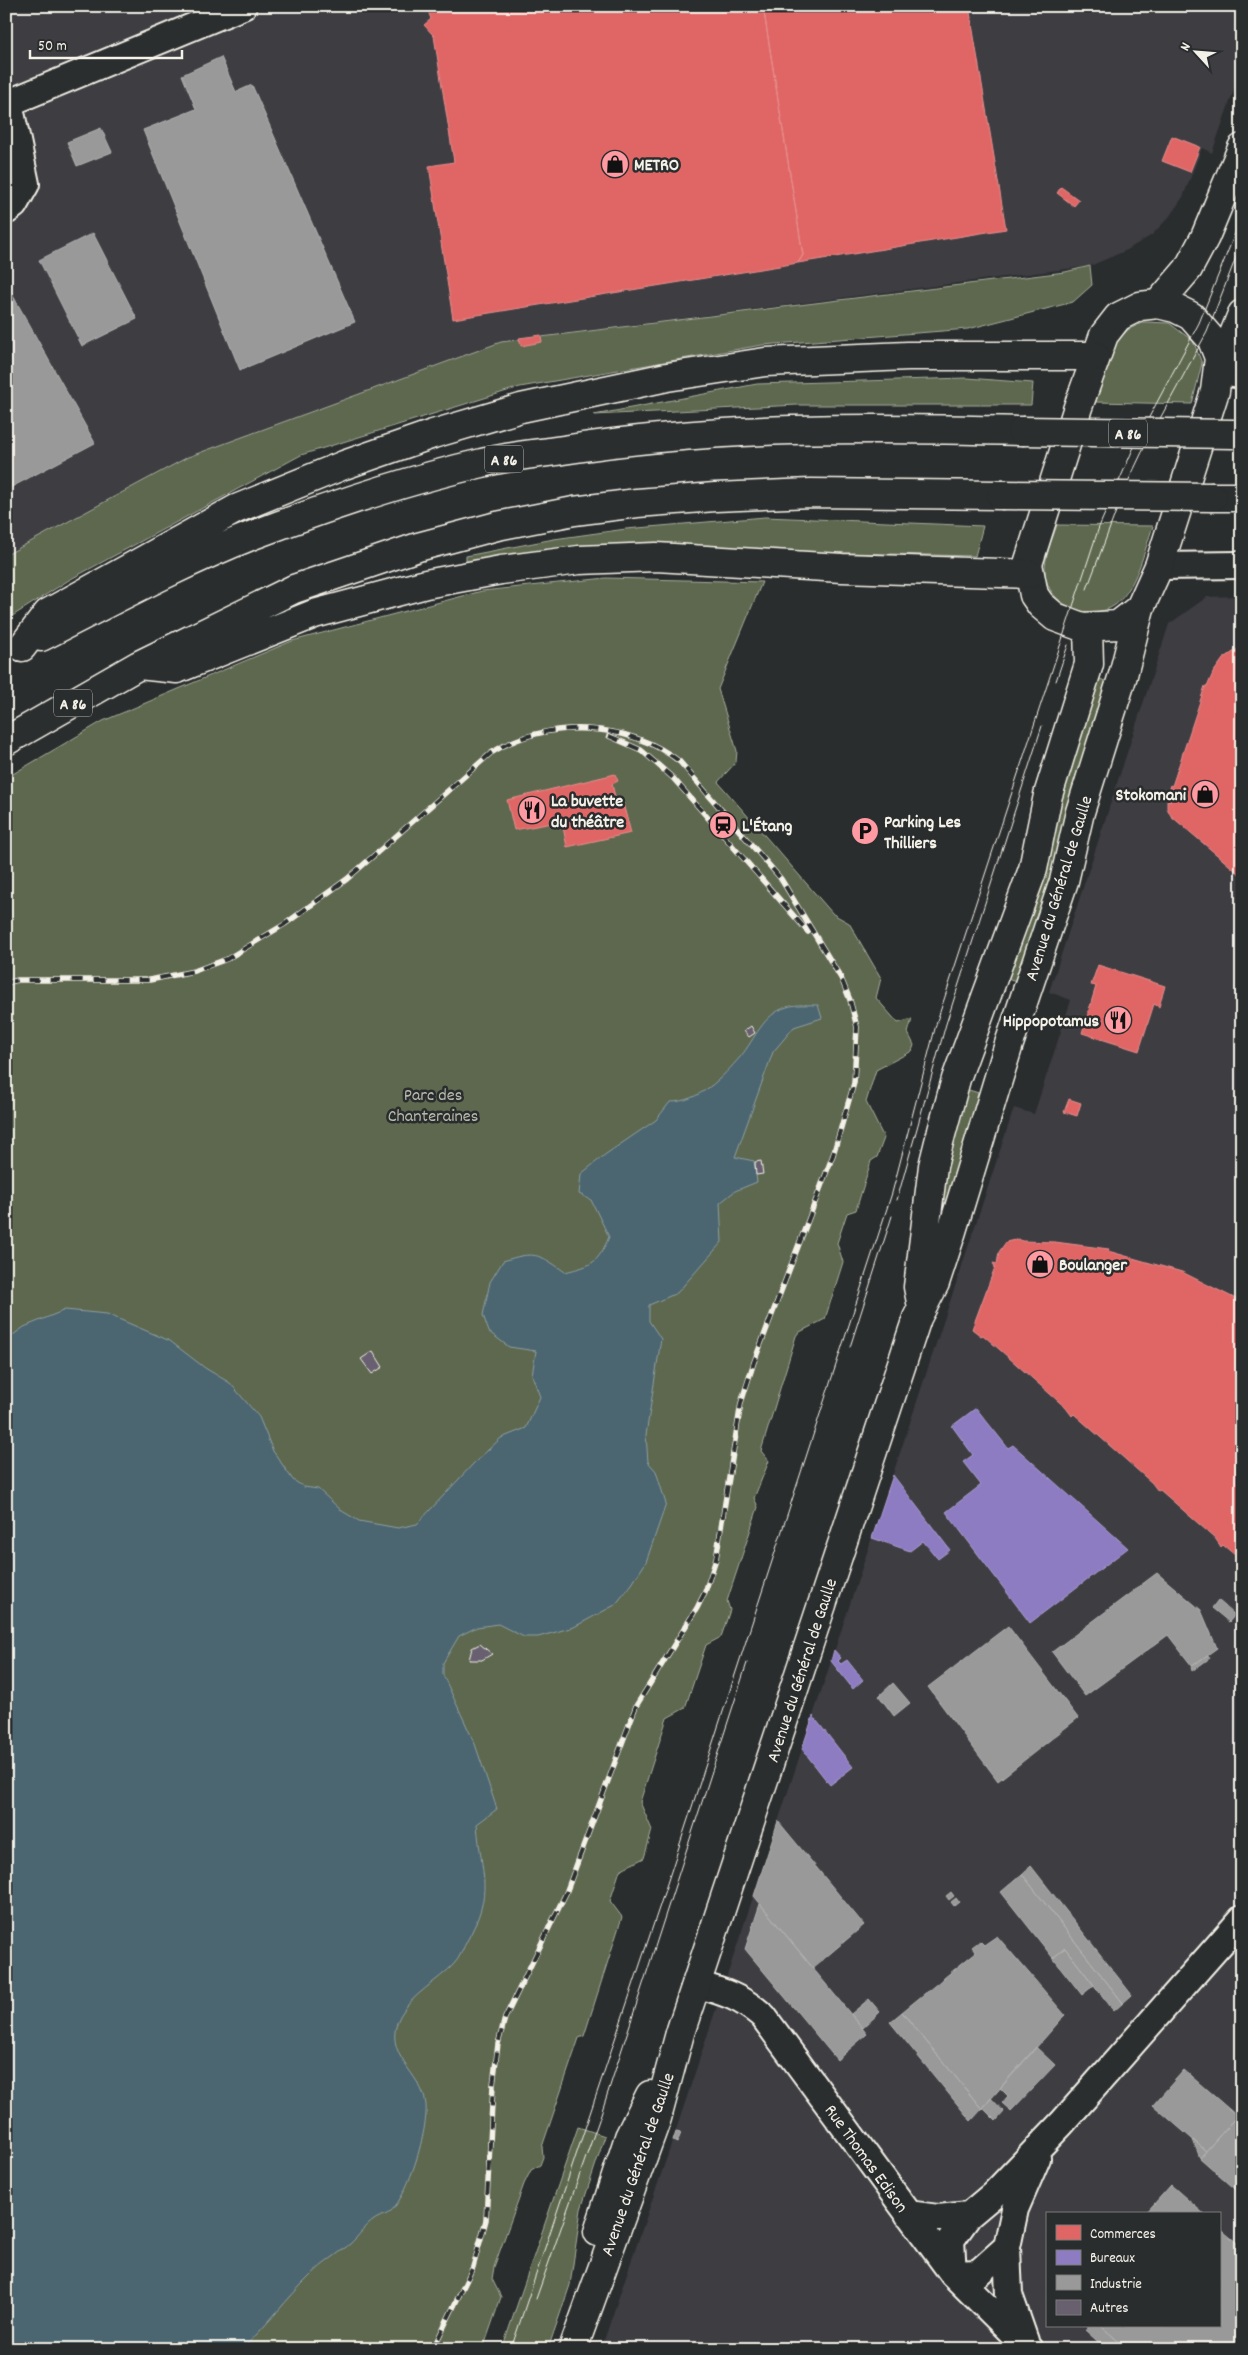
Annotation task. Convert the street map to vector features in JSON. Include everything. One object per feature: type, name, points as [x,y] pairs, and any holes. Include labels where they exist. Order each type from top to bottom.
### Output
[{"type":"main road","points":[[1158,304],[1188,269],[1205,237],[1242,148]]},
{"type":"main road","points":[[1140,608],[1118,625],[1088,627],[1068,623],[1055,617],[1041,605],[1034,595],[1029,574],[1028,564],[1036,535],[1095,356],[1104,335],[1118,317],[1140,306],[1158,304],[1175,308],[1190,316],[1207,332],[1219,358],[1230,373]]},
{"type":"main road","points":[[1230,373],[1242,314]]},
{"type":"main road","points":[[14,652],[48,613],[236,509],[344,465],[434,434],[521,408],[667,377],[765,362],[908,356],[1095,356]]},
{"type":"main road","name":"Avenue du Général de Gaulle","points":[[573,2349],[592,2294],[598,2225],[629,2137],[680,2032],[922,1307],[935,1283],[952,1231],[1009,1044],[1064,880],[1080,812],[1123,675],[1140,608],[1159,566],[1216,391],[1230,373]]},
{"type":"main road","name":"A 86","points":[[14,652],[137,588],[251,536],[359,498],[483,462],[618,441],[759,430],[887,427],[1238,434]]},
{"type":"main road","name":"A 86","points":[[6,741],[139,665],[294,589],[418,547],[497,526],[637,503],[715,497],[811,493],[1242,498]]},
{"type":"main road","points":[[139,665],[177,669],[314,614],[426,584],[501,570],[579,560],[656,557],[852,569],[1029,574]]},
{"type":"main road","name":"Avenue du Général de Gaulle","points":[[922,1307],[918,1287],[933,1166],[956,1079],[1033,869],[1048,795],[1089,664],[1088,627]]},
{"type":"main road","points":[[973,1032],[1009,1044]]},
{"type":"street","points":[[6,212],[14,205],[26,184],[7,104],[243,6]]},
{"type":"street","points":[[1159,566],[1242,565]]},
{"type":"street","points":[[1007,2247],[978,2272],[953,2274],[951,2240],[969,2215],[994,2194],[1043,2143],[1242,1918]]},
{"type":"street","name":"Rue Thomas Edison","points":[[696,1984],[730,1993],[749,2004],[763,2016],[953,2274],[1028,2348]]},
{"type":"street","points":[[1028,2348],[1009,2295],[1007,2247],[1015,2209],[1043,2143]]},
{"type":"street","points":[[908,2214],[938,2218],[969,2215]]},
{"type":"shaded area","points":[[6,6],[1242,6],[1242,67],[1212,153],[1202,148],[1183,197],[1169,217],[1152,235],[1125,251],[1090,266],[501,342],[188,457],[6,555]]},
{"type":"shaded area","points":[[1242,596],[1242,2349],[601,2349],[669,2151],[1014,1108],[1034,1114],[1071,1000],[1049,992],[1169,624],[1207,597]]},
{"type":"green space","points":[[6,155],[12,173],[6,191]]},
{"type":"green space","points":[[1090,266],[1092,285],[1073,302],[968,329],[762,345],[520,387],[301,455],[69,580],[6,620],[6,555],[188,457],[501,342],[1065,272]]},
{"type":"green space","points":[[1144,322],[1169,323],[1193,341],[1202,363],[1192,404],[1095,402],[1117,340],[1129,329]]},
{"type":"green space","points":[[967,378],[1033,383],[1031,405],[798,405],[594,415],[757,384]]},
{"type":"green space","points":[[765,517],[983,526],[975,556],[760,551],[466,565],[466,556],[554,539],[626,529]]},
{"type":"green space","points":[[1057,525],[1153,526],[1134,579],[1129,589],[1115,605],[1105,610],[1094,612],[1082,611],[1071,608],[1053,594],[1048,584],[1045,567]]},
{"type":"green space","name":"Parc des Chanteraines","points":[[606,578],[762,582],[718,689],[737,751],[736,762],[718,782],[833,914],[849,923],[881,978],[876,998],[898,1023],[912,1019],[908,1033],[914,1045],[912,1051],[876,1070],[866,1102],[884,1138],[877,1157],[871,1161],[856,1210],[847,1213],[837,1243],[843,1262],[825,1319],[798,1333],[796,1336],[761,1451],[769,1461],[754,1498],[758,1507],[727,1601],[730,1610],[721,1637],[706,1645],[685,1708],[667,1718],[640,1802],[652,1830],[644,1858],[620,1870],[610,1901],[622,1917],[584,2036],[579,2038],[542,2147],[543,2157],[540,2165],[531,2170],[524,2184],[494,2267],[492,2279],[501,2297],[483,2349],[6,2349],[6,778],[103,721],[292,641],[482,591]]},
{"type":"green space","points":[[1097,678],[1108,682],[1074,783],[1054,872],[1019,982],[1007,978],[1059,791]]},
{"type":"green space","points":[[962,1088],[982,1094],[929,1257]]},
{"type":"green space","points":[[578,2127],[605,2136],[581,2209],[570,2285],[548,2349],[502,2349]]},
{"type":"water","points":[[818,1005],[822,1018],[794,1027],[773,1052],[735,1157],[754,1161],[757,1182],[735,1191],[720,1203],[722,1242],[677,1293],[649,1305],[649,1321],[661,1339],[646,1435],[648,1462],[656,1471],[666,1504],[646,1562],[632,1584],[615,1605],[574,1627],[538,1637],[524,1637],[498,1624],[477,1627],[459,1636],[443,1663],[443,1675],[475,1744],[497,1809],[477,1824],[484,1896],[476,1924],[456,1962],[411,2001],[400,2016],[395,2030],[395,2042],[399,2053],[418,2083],[426,2105],[421,2145],[411,2177],[398,2203],[389,2213],[371,2222],[350,2244],[302,2284],[242,2349],[6,2349],[6,1340],[24,1327],[65,1310],[107,1314],[170,1341],[205,1368],[230,1383],[259,1417],[273,1451],[293,1480],[304,1487],[318,1489],[342,1511],[359,1521],[398,1528],[417,1524],[473,1464],[501,1438],[526,1428],[540,1397],[532,1375],[536,1351],[509,1347],[489,1332],[483,1315],[490,1282],[503,1261],[522,1256],[536,1256],[565,1272],[593,1262],[601,1253],[609,1237],[591,1200],[579,1194],[581,1174],[606,1154],[656,1120],[670,1102],[691,1098],[718,1080],[741,1056],[766,1021],[779,1010],[791,1006]]},
{"type":"building: Commerces","name":"METRO","points":[[426,6],[763,6],[803,255],[798,263],[453,319],[429,166],[454,162],[434,36],[424,25],[431,19]]},
{"type":"building: Commerces","points":[[763,6],[969,6],[1006,229],[798,263],[803,255]]},
{"type":"building: Commerces","points":[[1172,136],[1200,147],[1190,172],[1162,161]]},
{"type":"building: Commerces","points":[[1061,187],[1079,200],[1074,206],[1057,193]]},
{"type":"building: Commerces","points":[[541,335],[542,342],[521,346],[519,338]]},
{"type":"building: Commerces","points":[[1242,646],[1242,876],[1171,816],[1167,808],[1167,800],[1170,801],[1173,789],[1169,788],[1170,785],[1172,786],[1205,686],[1207,687],[1213,673],[1223,659]]},
{"type":"building: Commerces","points":[[615,774],[618,781],[612,784],[616,801],[622,800],[631,833],[567,847],[563,827],[554,827],[553,823],[514,830],[507,800]]},
{"type":"building: Commerces","name":"Hippopotamus","points":[[1098,965],[1165,986],[1159,1007],[1154,1004],[1139,1051],[1082,1033],[1096,986],[1091,985]]},
{"type":"building: Commerces","points":[[1069,1099],[1081,1103],[1077,1116],[1064,1112]]},
{"type":"building: Commerces","points":[[1019,1239],[1022,1241],[1055,1242],[1109,1249],[1108,1251],[1182,1272],[1242,1302],[1242,1561],[1223,1545],[1221,1547],[1215,1538],[1160,1490],[1158,1491],[1152,1483],[1074,1414],[1072,1416],[1066,1408],[983,1335],[981,1336],[972,1329],[995,1267],[993,1263],[997,1264],[999,1252],[1006,1242]]},
{"type":"building: Bureaux","points":[[976,1408],[1008,1448],[1013,1445],[1128,1548],[1030,1623],[946,1512],[981,1485],[963,1462],[973,1455],[952,1426]]},
{"type":"building: Bureaux","points":[[893,1475],[950,1550],[938,1559],[923,1541],[910,1551],[872,1538]]},
{"type":"building: Bureaux","points":[[834,1650],[841,1658],[838,1661],[841,1664],[847,1660],[863,1680],[853,1689],[831,1661]]},
{"type":"building: Bureaux","points":[[813,1716],[853,1767],[830,1785],[802,1749]]},
{"type":"building: Industrie","points":[[221,57],[236,92],[252,85],[355,322],[240,370],[143,130],[196,109],[182,75]]},
{"type":"building: Industrie","points":[[101,128],[112,152],[77,166],[67,142]]},
{"type":"building: Industrie","points":[[93,233],[137,319],[82,346],[39,260]]},
{"type":"building: Industrie","points":[[6,283],[95,443],[6,490]]},
{"type":"building: Industrie","points":[[1157,1573],[1201,1610],[1217,1648],[1192,1666],[1168,1635],[1085,1696],[1052,1652]]},
{"type":"building: Industrie","points":[[1218,1600],[1235,1615],[1229,1622],[1212,1608]]},
{"type":"building: Industrie","points":[[1008,1626],[1078,1718],[998,1781],[928,1687]]},
{"type":"building: Industrie","points":[[1208,1655],[1210,1658],[1192,1671],[1191,1667]]},
{"type":"building: Industrie","points":[[893,1683],[910,1703],[894,1716],[879,1696]]},
{"type":"building: Industrie","points":[[778,1821],[864,1925],[813,1968],[754,1896]]},
{"type":"building: Industrie","points":[[1031,1866],[1132,1995],[1123,2003],[1022,1874]]},
{"type":"building: Industrie","points":[[1022,1874],[1123,2003],[1114,2011],[1065,1948],[1053,1958],[1001,1892]]},
{"type":"building: Industrie","points":[[951,1892],[954,1896],[949,1900],[946,1896]]},
{"type":"building: Industrie","points":[[956,1898],[959,1902],[954,1906],[951,1902]]},
{"type":"building: Industrie","points":[[760,1904],[867,2034],[837,2060],[745,1949]]},
{"type":"building: Industrie","points":[[997,1936],[1065,2015],[982,2109],[902,2012],[976,1952],[972,1947],[980,1941],[984,1945]]},
{"type":"building: Industrie","points":[[1065,1948],[1094,1985],[1082,1995],[1053,1958]]},
{"type":"building: Industrie","points":[[869,1999],[880,2012],[863,2028],[851,2014]]},
{"type":"building: Industrie","points":[[902,2012],[982,2109],[971,2121],[890,2022]]},
{"type":"building: Industrie","points":[[1036,2047],[1055,2065],[1011,2111],[1002,2103],[1008,2096],[1000,2088]]},
{"type":"building: Industrie","points":[[1184,2070],[1237,2116],[1206,2151],[1153,2105]]},
{"type":"building: Industrie","points":[[991,2098],[1004,2112],[996,2121],[983,2108]]},
{"type":"building: Industrie","points":[[1242,2110],[1242,2195],[1200,2158]]},
{"type":"building: Industrie","points":[[676,2132],[681,2133],[677,2143],[673,2141]]},
{"type":"building: Industrie","points":[[1193,2140],[1206,2151],[1200,2158]]},
{"type":"building: Industrie","points":[[1171,2185],[1202,2212],[1147,2212]]},
{"type":"building: Industrie","points":[[1220,2229],[1242,2247],[1242,2349],[1127,2349],[1103,2328],[1220,2328]]},
{"type":"building: Industrie","points":[[1086,2328],[1103,2328],[1127,2349],[1106,2349],[1085,2330]]},
{"type":"building: Autres","points":[[751,1026],[755,1033],[749,1037],[744,1031]]},
{"type":"building: Autres","points":[[761,1161],[763,1174],[756,1175],[755,1162]]},
{"type":"building: Autres","points":[[373,1351],[383,1367],[372,1374],[361,1359]]},
{"type":"building: Autres","points":[[480,1644],[492,1654],[482,1660],[469,1660],[472,1648]]},
{"type":"tram line","points":[[511,2349],[661,1902],[892,1193],[937,1021],[1099,527],[1137,440],[1199,323],[1242,216]]},
{"type":"tram line","points":[[1087,589],[1124,490],[1144,448],[1207,332],[1242,242]]},
{"type":"tram line","points":[[1056,681],[1068,645]]},
{"type":"tram line","points":[[897,1200],[946,1024],[1042,726]]},
{"type":"tram line","points":[[850,1347],[892,1216]]},
{"type":"tram line","points":[[536,2299],[599,2120],[747,1663]]},
{"type":"railway","points":[[6,983],[18,980],[150,980],[194,971],[227,959],[285,924],[347,879],[491,753],[513,742],[536,734],[561,730],[587,729],[637,738],[660,748],[680,762],[781,879],[841,978],[850,1000],[857,1027],[854,1083],[833,1155],[754,1362],[741,1403],[716,1559],[705,1592],[697,1608],[636,1706],[566,1893],[505,2018],[498,2044],[493,2085],[486,2220],[473,2267],[433,2349]]},
{"type":"railway","points":[[609,736],[641,750],[673,778],[808,932]]},
{"type":"place","name":"METRO","points":[[615,164]]},
{"type":"place","name":"Stokomani","points":[[1205,794]]},
{"type":"place","name":"La buvette du théâtre","points":[[532,810]]},
{"type":"place","name":"L'Étang","points":[[723,825]]},
{"type":"place","name":"Parking Les Thilliers","points":[[865,831]]},
{"type":"place","name":"Hippopotamus","points":[[1118,1020]]},
{"type":"place","name":"Boulanger","points":[[1040,1264]]}]
